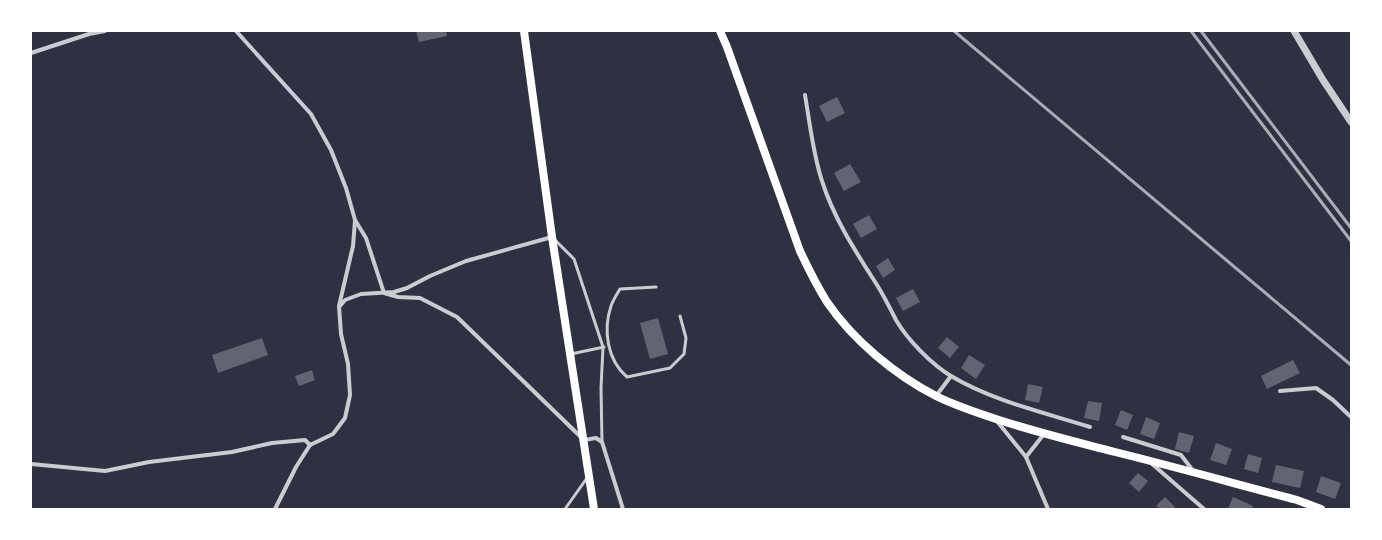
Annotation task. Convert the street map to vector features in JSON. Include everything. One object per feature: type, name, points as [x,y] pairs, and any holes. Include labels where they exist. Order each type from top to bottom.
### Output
[{"type":"main road","points":[[524,31],[552,237],[590,475],[594,509]]},
{"type":"main road","points":[[720,31],[727,46],[800,251],[808,268],[827,302],[844,323],[886,364],[936,396],[962,407],[1044,434],[1195,472],[1297,500],[1321,509]]},
{"type":"street","points":[[31,53],[95,31]]},
{"type":"street","points":[[90,33],[105,31]]},
{"type":"street","points":[[236,31],[311,114],[331,150],[346,188],[355,220],[366,238],[384,293]]},
{"type":"street","points":[[1294,31],[1322,80],[1351,122]]},
{"type":"street","points":[[805,95],[815,155],[822,181],[835,214],[897,321],[915,344],[951,376],[989,396],[1090,426]]},
{"type":"street","points":[[275,509],[296,468],[310,445],[334,434],[345,418],[350,395],[348,364],[341,334],[339,306],[353,246],[355,220]]},
{"type":"street","points":[[339,306],[345,300],[360,294],[394,292],[407,288],[430,276],[466,262],[552,237]]},
{"type":"street","points":[[384,293],[398,297],[420,298],[457,317],[584,440],[596,438],[602,442],[623,509]]},
{"type":"street","points":[[936,396],[951,376]]},
{"type":"street","points":[[1280,391],[1316,388],[1333,400],[1351,417]]},
{"type":"street","points":[[995,418],[1026,457],[1048,509]]},
{"type":"street","points":[[1026,457],[1044,434]]},
{"type":"street","points":[[1123,437],[1181,455],[1195,472]]},
{"type":"street","points":[[31,464],[105,471],[149,462],[232,452],[272,443],[305,440],[310,445]]},
{"type":"street","points":[[1148,460],[1204,509]]},
{"type":"lane","points":[[552,237],[574,259],[603,347],[601,388],[602,442]]},
{"type":"lane","points":[[656,287],[620,289],[611,305],[607,326],[608,347],[618,370],[627,377],[670,368],[684,354],[686,338],[680,316]]},
{"type":"lane","points":[[571,354],[608,347]]},
{"type":"lane","points":[[565,509],[590,475]]},
{"type":"building","points":[[416,31],[446,31],[447,36],[419,42]]},
{"type":"building","points":[[837,97],[845,113],[827,122],[819,106]]},
{"type":"building","points":[[850,164],[861,182],[844,191],[834,173]]},
{"type":"building","points":[[869,215],[877,229],[861,238],[853,224]]},
{"type":"building","points":[[888,258],[895,270],[883,278],[876,266]]},
{"type":"building","points":[[913,289],[920,302],[903,311],[896,298]]},
{"type":"building","points":[[658,318],[668,354],[650,359],[640,323]]},
{"type":"building","points":[[947,337],[959,347],[950,358],[938,348]]},
{"type":"building","points":[[262,338],[268,355],[218,373],[212,355]]},
{"type":"building","points":[[969,355],[985,365],[976,379],[961,368]]},
{"type":"building","points":[[1293,360],[1300,373],[1267,389],[1261,376]]},
{"type":"building","points":[[312,370],[315,380],[299,386],[295,376]]},
{"type":"building","points":[[1028,384],[1043,387],[1039,403],[1025,400]]},
{"type":"building","points":[[1088,401],[1102,403],[1099,421],[1084,418]]},
{"type":"building","points":[[1121,410],[1133,415],[1127,430],[1115,425]]},
{"type":"building","points":[[1146,417],[1160,423],[1154,439],[1140,434]]},
{"type":"building","points":[[1179,432],[1194,436],[1189,453],[1175,449]]},
{"type":"building","points":[[1216,443],[1232,449],[1226,465],[1210,460]]},
{"type":"building","points":[[1248,454],[1262,458],[1258,473],[1244,469]]},
{"type":"building","points":[[1276,465],[1304,471],[1300,488],[1272,482]]},
{"type":"building","points":[[1138,473],[1148,481],[1139,492],[1129,483]]},
{"type":"building","points":[[1321,476],[1341,483],[1335,499],[1316,492]]},
{"type":"building","points":[[1165,497],[1175,507],[1173,509],[1160,509],[1156,506]]},
{"type":"building","points":[[1233,497],[1253,506],[1252,509],[1228,509]]},
{"type":"railway","points":[[954,31],[1351,365]]},
{"type":"railway","points":[[1191,31],[1351,241]]},
{"type":"railway","points":[[1201,31],[1351,228]]}]
